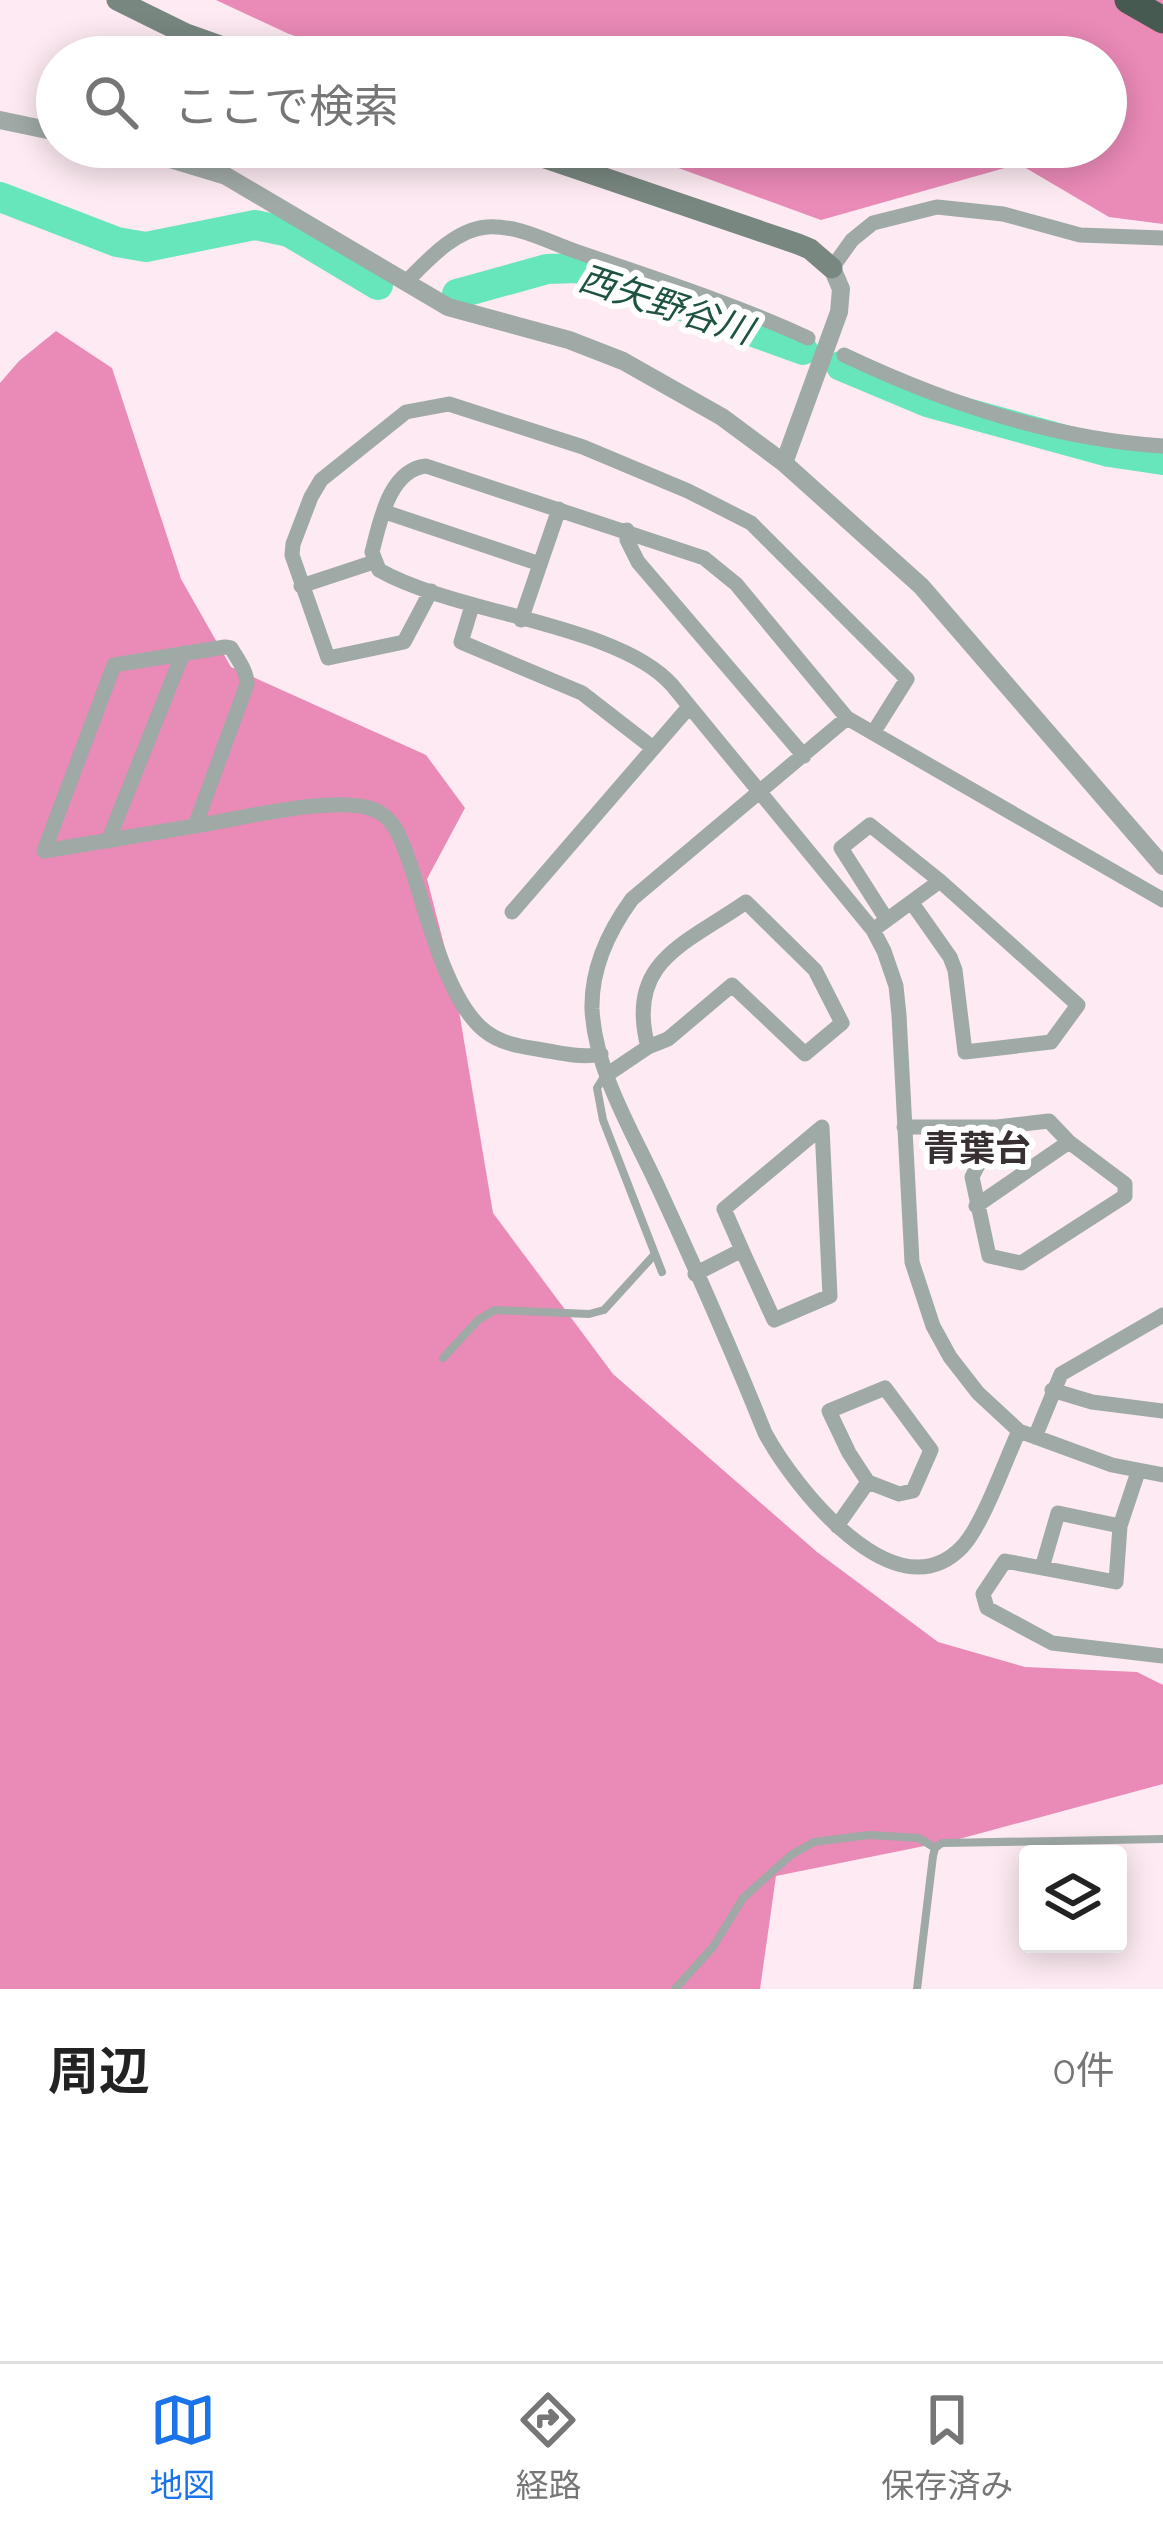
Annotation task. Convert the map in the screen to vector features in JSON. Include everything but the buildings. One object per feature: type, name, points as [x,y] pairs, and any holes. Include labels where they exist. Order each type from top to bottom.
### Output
[{"type":"highway","points":[[1128,0],[1163,20]]},
{"type":"main road","points":[[117,0],[192,36]]},
{"type":"main road","points":[[574,168],[810,249],[832,268]]},
{"type":"street","points":[[0,120],[36,128]]},
{"type":"street","points":[[204,168],[242,184],[464,314],[568,340],[623,361],[722,417],[784,463],[921,586],[1163,866]]},
{"type":"street","points":[[784,463],[838,312],[841,290],[832,268],[852,240],[873,223],[937,207],[1003,214],[1080,235],[1163,238]]},
{"type":"street","points":[[405,283],[467,231],[486,227],[521,230],[667,281],[808,338]]},
{"type":"street","points":[[844,355],[902,383],[978,409],[1041,426],[1163,446]]},
{"type":"street","points":[[431,591],[404,642],[336,659],[325,655],[292,544],[320,480],[406,412],[431,405],[459,406],[604,455],[752,523],[907,679],[873,733]]},
{"type":"street","points":[[880,926],[649,664],[590,640],[389,576],[374,562],[372,552],[398,480],[407,471],[426,466],[689,551],[720,569],[847,718],[1163,901]]},
{"type":"street","points":[[521,620],[559,509]]},
{"type":"street","points":[[385,512],[538,563]]},
{"type":"street","points":[[627,530],[638,562],[804,755]]},
{"type":"street","points":[[301,586],[374,562]]},
{"type":"street","points":[[472,606],[461,642],[582,693],[653,748]]},
{"type":"street","points":[[195,826],[247,676],[231,649],[114,665],[44,851],[337,804],[374,809],[386,816],[401,838],[438,945],[465,1010],[476,1022],[507,1043],[581,1056],[601,1054]]},
{"type":"street","points":[[108,841],[183,653]]},
{"type":"street","points":[[512,912],[689,707]]},
{"type":"street","points":[[847,718],[632,899],[610,932],[593,988],[592,1012],[608,1074],[780,1461],[820,1511],[870,1551],[900,1563],[930,1564],[962,1547],[1061,1374],[1163,1316]]},
{"type":"street","points":[[912,903],[955,970],[965,1052],[1051,1042],[1078,1005],[870,825],[841,848],[880,926],[896,986],[912,1262],[921,1295],[950,1357],[978,1393],[1027,1434],[1062,1450],[1163,1475]]},
{"type":"street","points":[[880,926],[940,881]]},
{"type":"street","points":[[608,1074],[648,1046],[668,1039],[732,985],[805,1054],[842,1023],[815,970],[746,902],[658,964],[642,995],[642,1026],[648,1046]]},
{"type":"street","points":[[904,1127],[997,1127],[1048,1121],[1126,1184],[1125,1196],[1021,1263],[989,1256],[972,1177],[997,1127]]},
{"type":"street","points":[[822,1127],[830,1296],[774,1320],[742,1250],[724,1209],[822,1127]]},
{"type":"street","points":[[976,1205],[1069,1142]]},
{"type":"street","points":[[695,1274],[742,1250]]},
{"type":"street","points":[[885,1388],[931,1450],[913,1491],[898,1494],[868,1482],[848,1454],[829,1411],[885,1388]]},
{"type":"street","points":[[1052,1390],[1092,1402],[1163,1411]]},
{"type":"street","points":[[1138,1472],[1120,1526],[1116,1582],[1005,1561],[983,1594],[987,1608],[1052,1643],[1163,1656]]},
{"type":"street","points":[[837,1526],[868,1482]]},
{"type":"street","points":[[1042,1568],[1058,1513],[1120,1526]]},
{"type":"lane","points":[[608,1074],[597,1088],[597,1100],[662,1272]]},
{"type":"lane","points":[[443,1358],[478,1320],[495,1310],[589,1314],[604,1310],[655,1254]]},
{"type":"lane","points":[[675,1989],[713,1947],[743,1898],[791,1855],[814,1842],[869,1835],[919,1838],[935,1848]]},
{"type":"lane","points":[[935,1848],[950,1842],[1163,1839]]},
{"type":"lane","points":[[917,1989],[935,1848]]},
{"type":"shaded area","points":[[216,0],[1163,0],[1163,224],[1109,217],[1026,168],[1127,168],[1127,36],[289,34]]},
{"type":"shaded area","points":[[679,168],[1005,168],[821,220]]},
{"type":"shaded area","points":[[56,331],[112,368],[181,579],[231,667],[426,755],[465,808],[427,879],[455,987],[493,1213],[613,1374],[817,1552],[938,1642],[1025,1667],[1137,1672],[1163,1685],[1163,1784],[959,1839],[776,1876],[760,1989],[0,1989],[0,383]]},
{"type":"waterway","name":"西矢野谷川","points":[[0,197],[117,242],[146,247],[255,225],[289,232],[378,285]]},
{"type":"waterway","name":"西矢野谷川","points":[[457,294],[547,269],[578,268],[803,350]]},
{"type":"waterway","name":"西矢野谷川","points":[[841,366],[927,402],[1109,452],[1163,460]]},
{"type":"district","name":"青葉台","points":[[977,1148]]}]
